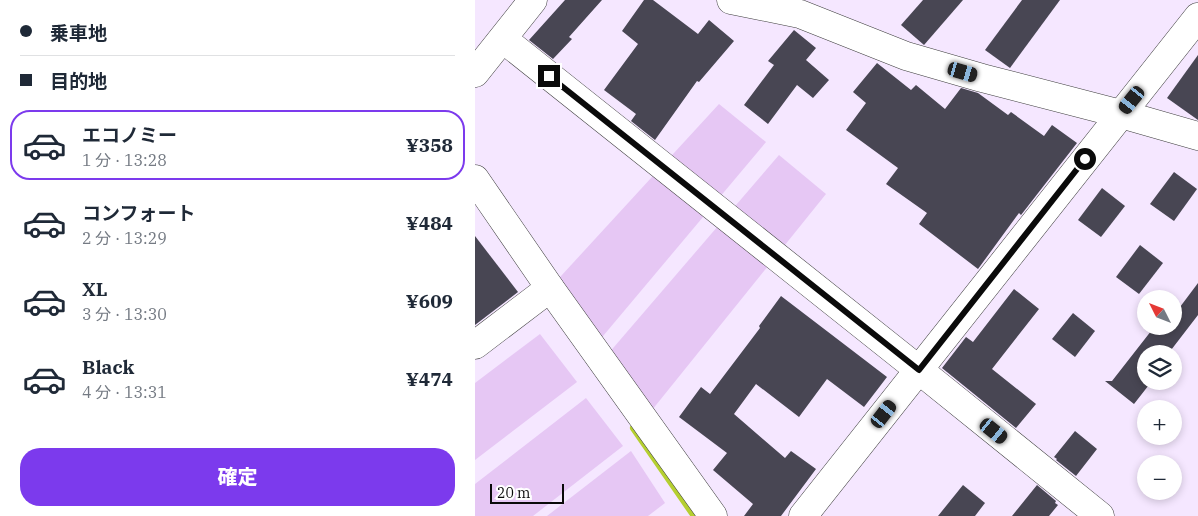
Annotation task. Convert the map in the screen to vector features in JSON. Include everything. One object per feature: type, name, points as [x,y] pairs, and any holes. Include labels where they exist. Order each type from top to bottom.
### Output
[{"type":"street","points":[[475,72],[533,0]]},
{"type":"street","points":[[731,0],[800,14],[906,56],[1198,136]]},
{"type":"street","points":[[803,516],[1198,17]]},
{"type":"street","points":[[503,39],[1100,516]]},
{"type":"street","points":[[475,179],[550,288],[713,516]]},
{"type":"street","points":[[475,344],[550,288]]},
{"type":"shaded area","points":[[719,104],[766,142],[593,348],[550,288]]},
{"type":"shaded area","points":[[779,155],[826,194],[644,420],[602,361]]},
{"type":"shaded area","points":[[540,334],[577,382],[475,460],[475,383]]},
{"type":"shaded area","points":[[586,398],[623,446],[533,516],[475,516],[475,484]]},
{"type":"shaded area","points":[[631,451],[665,503],[648,516],[547,516]]},
{"type":"building","points":[[565,0],[602,0],[569,37],[572,39],[553,59],[529,40]]},
{"type":"building","points":[[644,0],[653,0],[698,34],[709,20],[734,41],[699,82],[697,81],[655,140],[631,121],[636,114],[604,90],[638,44],[622,31]]},
{"type":"building","points":[[923,0],[963,0],[924,45],[901,25]]},
{"type":"building","points":[[1022,0],[1060,0],[1010,68],[985,50]]},
{"type":"building","points":[[794,30],[816,48],[806,60],[829,80],[813,98],[797,85],[768,124],[744,105],[774,65],[768,61]]},
{"type":"building","points":[[1198,55],[1198,120],[1167,98]]},
{"type":"building","points":[[877,63],[911,90],[916,85],[945,109],[961,88],[978,93],[1008,115],[1011,112],[1044,136],[1052,125],[1077,143],[1021,215],[1019,213],[978,269],[919,224],[927,213],[886,184],[898,168],[846,130],[866,103],[853,92]]},
{"type":"building","points":[[1174,172],[1197,189],[1174,221],[1150,204]]},
{"type":"building","points":[[1102,188],[1125,206],[1101,237],[1078,220]]},
{"type":"building","points":[[475,236],[518,292],[475,325]]},
{"type":"building","points":[[1140,245],[1163,263],[1142,290],[1137,290],[1137,293],[1116,277]]},
{"type":"building","points":[[1198,283],[1198,315],[1183,334],[1183,303]]},
{"type":"building","points":[[1014,289],[1039,309],[992,369],[1036,404],[1016,428],[942,368],[966,337],[973,342]]},
{"type":"building","points":[[781,296],[887,377],[864,407],[827,379],[799,417],[756,384],[734,414],[785,458],[791,451],[816,469],[781,516],[744,516],[753,504],[713,470],[727,453],[679,417],[701,387],[710,394],[760,328],[759,326]]},
{"type":"building","points":[[1073,313],[1095,331],[1075,357],[1052,339]]},
{"type":"building","points":[[1148,335],[1183,335],[1175,345],[1140,345]]},
{"type":"building","points":[[1137,349],[1137,390],[1145,390],[1134,404],[1105,381],[1112,381]]},
{"type":"building","points":[[1075,431],[1097,449],[1076,476],[1054,457]]},
{"type":"building","points":[[963,485],[985,503],[975,516],[938,516]]},
{"type":"building","points":[[1037,485],[1056,501],[1055,503],[1058,505],[1049,516],[1012,516]]},
{"type":"waterway","points":[[634,428],[695,516]]},
{"type":"route","points":[[549,76],[919,370],[1085,159]]}]
